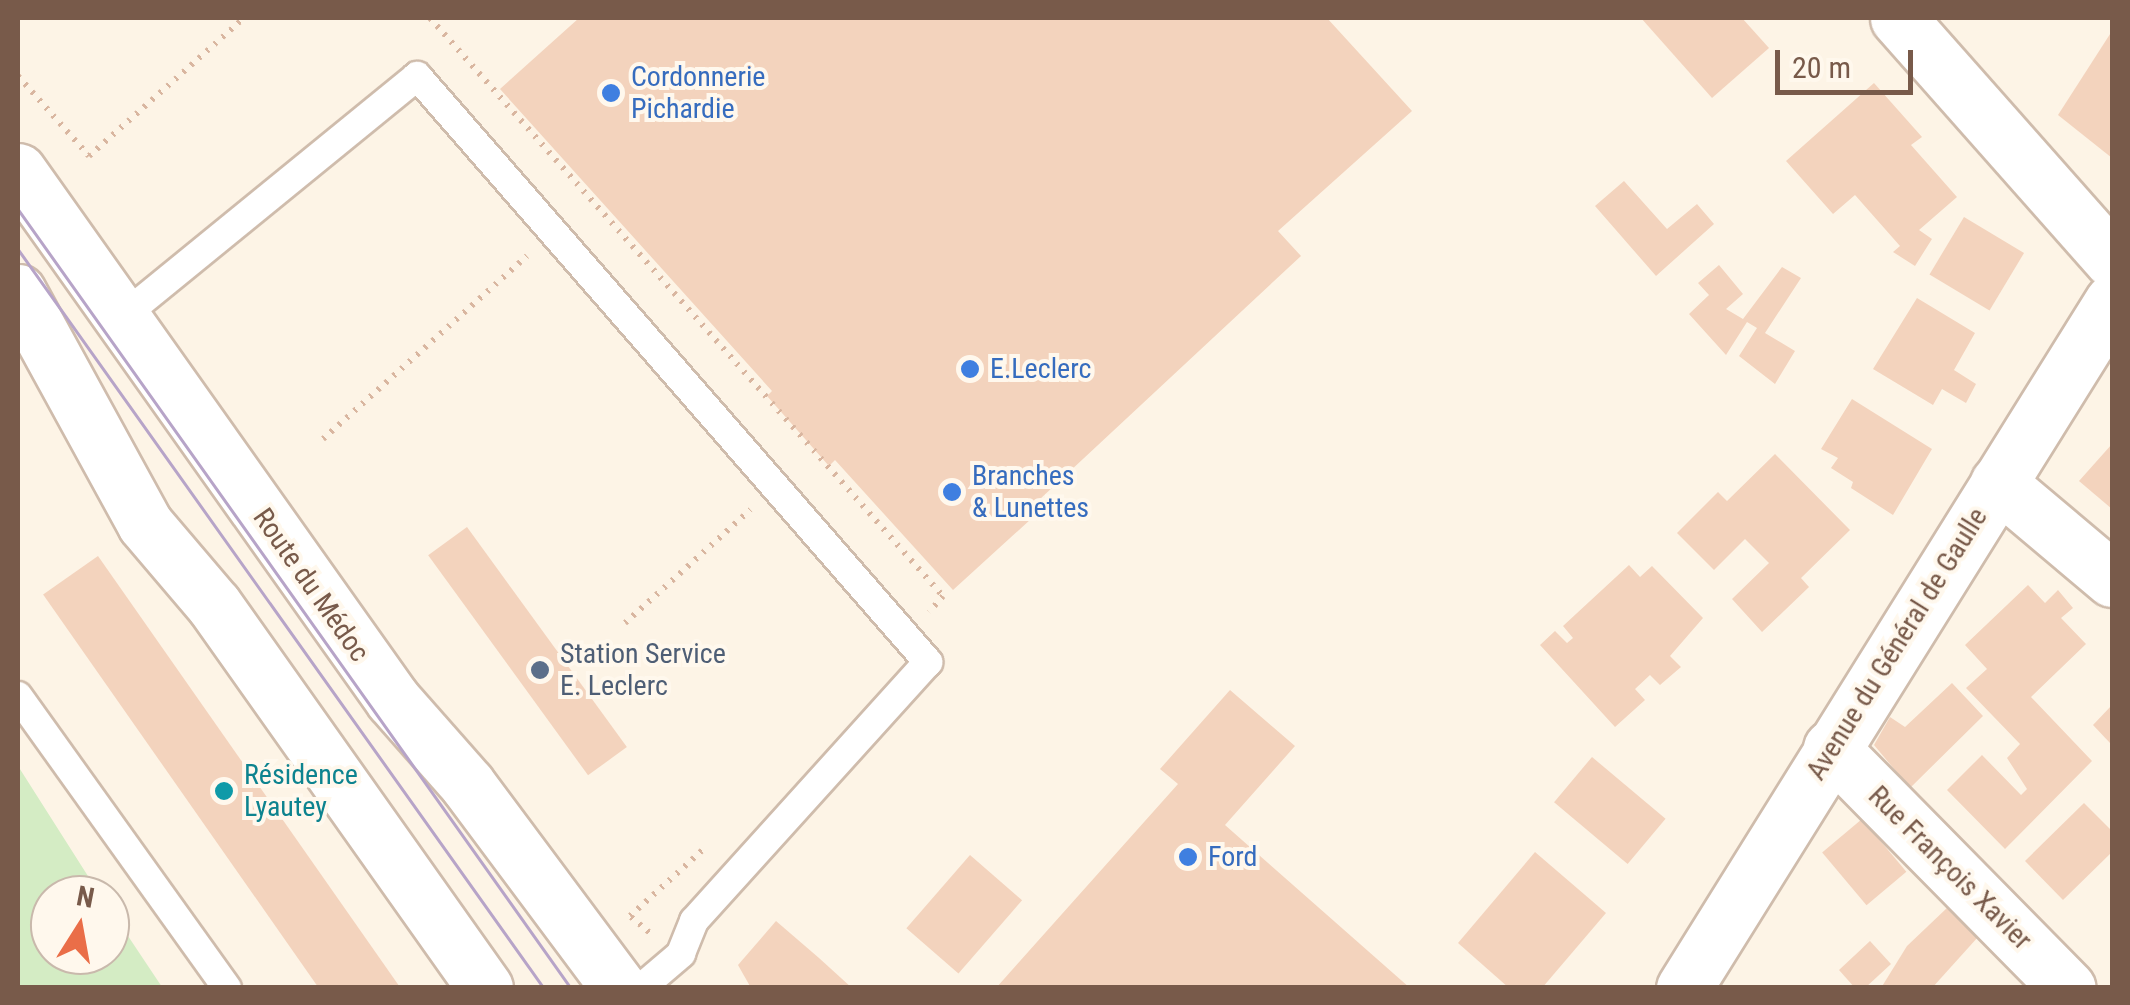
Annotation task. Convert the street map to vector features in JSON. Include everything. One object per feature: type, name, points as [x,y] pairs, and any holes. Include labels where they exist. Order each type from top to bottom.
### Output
[{"type":"main road","points":[[1898,18],[2112,260]]},
{"type":"main road","name":"Route du Médoc","points":[[18,171],[393,700],[468,784],[618,988]]},
{"type":"main road","points":[[18,292],[144,524],[214,606],[485,988]]},
{"type":"main road","name":"Avenue du Général de Gaulle","points":[[1684,988],[2112,302]]},
{"type":"main road","points":[[1998,483],[2112,579]]},
{"type":"main road","name":"Rue François Xavier","points":[[1831,748],[2068,988]]},
{"type":"lane","points":[[122,318],[418,76],[928,662],[694,921],[681,954],[640,988]]},
{"type":"lane","points":[[18,696],[227,988]]},
{"type":"path","points":[[18,76],[88,156],[244,18]]},
{"type":"path","points":[[430,18],[942,596],[917,626]]},
{"type":"path","points":[[323,439],[590,199]]},
{"type":"path","points":[[625,624],[814,452]]},
{"type":"green space","points":[[18,766],[87,875],[30,875],[30,975],[130,975],[130,939],[162,987],[18,987]]},
{"type":"building","name":"E.Leclerc","points":[[579,18],[1327,18],[1412,111],[1278,231],[1301,256],[1025,513],[1031,519],[953,590],[835,460],[829,466],[767,396],[772,391],[500,89]]},
{"type":"building","points":[[1641,18],[1742,18],[1769,48],[1712,98]]},
{"type":"building","points":[[2112,31],[2112,158],[2058,115]]},
{"type":"building","points":[[1874,83],[1922,137],[1911,145],[1957,197],[1919,230],[1932,239],[1915,266],[1893,252],[1900,246],[1855,195],[1833,214],[1786,161]]},
{"type":"building","points":[[1624,181],[1667,229],[1697,204],[1714,224],[1656,276],[1595,206]]},
{"type":"building","points":[[1964,217],[2024,253],[1989,310],[1929,274]]},
{"type":"building","points":[[1719,265],[1743,294],[1726,309],[1743,319],[1782,267],[1801,278],[1765,333],[1795,351],[1775,384],[1739,356],[1757,328],[1747,322],[1726,355],[1689,314],[1709,295],[1698,283]]},
{"type":"building","points":[[1917,298],[1975,333],[1954,370],[1976,384],[1966,403],[1942,389],[1933,405],[1873,369]]},
{"type":"building","points":[[1852,399],[1932,449],[1893,515],[1851,488],[1853,482],[1831,468],[1838,458],[1821,449]]},
{"type":"building","points":[[2112,444],[2112,509],[2079,481]]},
{"type":"building","points":[[1775,454],[1850,530],[1801,578],[1809,587],[1762,632],[1732,599],[1769,563],[1745,539],[1714,570],[1677,533],[1718,492],[1727,501]]},
{"type":"building","name":"Station Service E. Leclerc","points":[[467,527],[627,747],[588,775],[428,555]]},
{"type":"building","name":"Résidence Lyautey","points":[[98,556],[400,988],[319,988],[43,594]]},
{"type":"building","points":[[1629,565],[1640,577],[1652,566],[1703,618],[1670,656],[1681,667],[1660,685],[1650,675],[1635,689],[1645,700],[1615,727],[1540,645],[1555,631],[1567,643],[1573,638],[1563,626]]},
{"type":"building","points":[[2028,585],[2045,603],[2058,590],[2073,608],[2061,618],[2086,644],[2031,697],[2092,761],[2005,849],[1947,790],[1982,755],[2021,795],[2027,789],[2007,758],[2020,744],[1966,688],[1987,669],[1965,645]]},
{"type":"building","points":[[1952,683],[1983,716],[1910,788],[1874,745],[1890,717],[1905,727]]},
{"type":"building","name":"Ford","points":[[1230,690],[1295,746],[1225,825],[1410,988],[996,988],[1178,784],[1160,769]]},
{"type":"building","points":[[2112,705],[2112,741],[2110,743],[2093,725]]},
{"type":"building","points":[[1592,757],[1666,819],[1628,864],[1554,802]]},
{"type":"building","points":[[2084,803],[2112,831],[2112,852],[2063,900],[2025,861]]},
{"type":"building","points":[[1862,819],[1906,872],[1867,905],[1822,852]]},
{"type":"building","points":[[1535,852],[1606,913],[1542,988],[1509,988],[1458,943]]},
{"type":"building","points":[[970,855],[1022,900],[958,973],[906,928]]},
{"type":"building","points":[[1948,907],[1978,937],[1932,988],[1881,988],[1907,946]]},
{"type":"building","points":[[776,921],[852,988],[751,988],[738,965]]},
{"type":"building","points":[[1870,941],[1891,964],[1865,988],[1855,988],[1839,970]]},
{"type":"tram line","points":[[18,209],[571,988]]},
{"type":"tram line","points":[[18,249],[544,988]]},
{"type":"place","name":"Cordonnerie Pichardie","points":[[611,93]]},
{"type":"place","name":"E.Leclerc","points":[[970,369]]},
{"type":"place","name":"Branches & Lunettes","points":[[952,492]]},
{"type":"place","name":"Station Service E. Leclerc","points":[[540,670]]},
{"type":"place","name":"Résidence Lyautey","points":[[224,791]]},
{"type":"place","name":"Ford","points":[[1188,857]]}]
